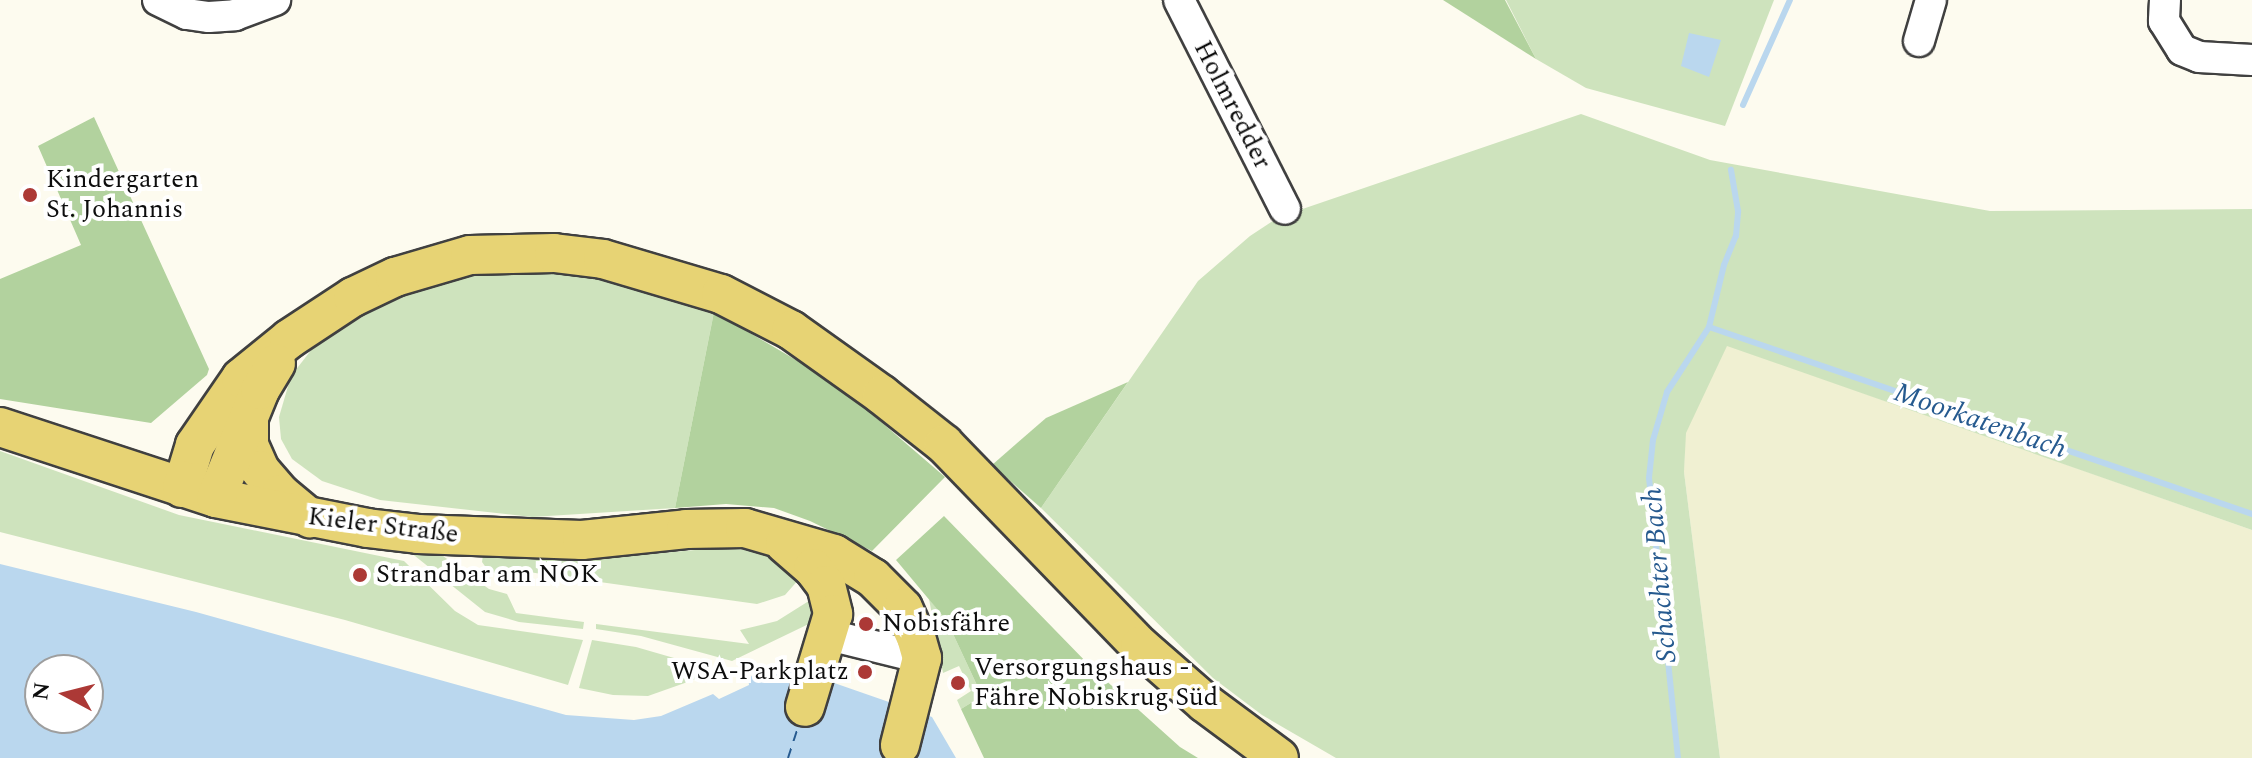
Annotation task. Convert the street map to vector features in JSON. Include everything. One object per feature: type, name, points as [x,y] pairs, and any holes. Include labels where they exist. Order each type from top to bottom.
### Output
[{"type":"main road","points":[[199,493],[195,445],[241,378],[289,339],[353,297],[395,277],[470,255],[554,253],[603,259],[721,294],[791,330],[882,395],[944,444],[1140,646],[1205,703],[1279,758]]},
{"type":"main road","points":[[199,493],[249,415],[289,339]]},
{"type":"main road","points":[[249,415],[249,445],[260,470],[281,494],[310,518]]},
{"type":"main road","name":"Kieler Straße","points":[[0,427],[199,493],[310,518],[418,534],[582,540],[712,528],[745,528],[834,554],[873,578],[903,608],[922,658]]},
{"type":"main road","name":"Kieler Straße","points":[[777,537],[813,568],[826,585],[833,614],[811,690]]},
{"type":"main road","points":[[906,727],[922,658]]},
{"type":"street","points":[[158,0],[187,14],[209,17],[235,15],[275,0]]},
{"type":"street","name":"Holmredder","points":[[1179,0],[1285,209]]},
{"type":"street","points":[[1919,41],[1931,0]]},
{"type":"street","points":[[2165,0],[2164,21],[2182,50],[2199,57],[2252,60]]},
{"type":"street","points":[[829,635],[922,658]]},
{"type":"green space","points":[[1443,0],[1505,0],[1536,59]]},
{"type":"green space","points":[[1506,0],[1774,0],[1725,126],[1586,88],[1536,59]]},
{"type":"green space","points":[[1581,114],[1710,160],[1990,211],[2252,209],[2252,530],[1727,346],[1686,433],[1684,472],[1720,758],[1336,758],[1262,715],[1213,678],[1041,508],[1198,281],[1250,236],[1279,217]]},
{"type":"green space","points":[[94,117],[209,369],[207,375],[151,423],[0,399],[0,279],[81,245],[38,146]]},
{"type":"green space","points":[[527,269],[586,274],[714,312],[675,508],[532,517],[380,500],[322,481],[292,459],[281,439],[279,417],[291,376],[319,340],[424,280],[481,271]]},
{"type":"green space","points":[[714,312],[813,370],[859,403],[945,477],[872,551],[810,521],[774,508],[726,504],[675,508]]},
{"type":"green space","points":[[1727,345],[2252,530],[2252,758],[1720,758],[1684,472],[1685,433]]},
{"type":"green space","points":[[1128,382],[1041,508],[992,465],[1046,418]]},
{"type":"green space","points":[[0,451],[179,515],[404,561],[455,611],[478,625],[583,640],[568,685],[345,620],[0,532]]},
{"type":"green space","points":[[944,516],[1092,668],[1180,747],[1198,758],[984,758],[961,709],[982,696],[947,621],[896,560]]},
{"type":"green space","points":[[728,547],[768,554],[800,578],[785,595],[757,604],[521,571],[508,580],[487,569],[482,562],[483,555],[585,560]]},
{"type":"green space","points":[[405,548],[443,556],[489,589],[507,594],[516,613],[584,622],[583,629],[519,622],[485,612]]},
{"type":"green space","points":[[812,599],[817,620],[732,661],[641,636],[596,629],[596,624],[749,644],[740,630],[777,621]]},
{"type":"green space","points":[[929,599],[947,621],[982,696],[961,709],[957,700],[971,691],[959,666],[943,673]]},
{"type":"green space","points":[[592,640],[636,647],[712,669],[713,673],[648,696],[613,695],[579,688]]},
{"type":"water","points":[[1689,33],[1721,40],[1709,77],[1681,66]]},
{"type":"water","points":[[0,564],[196,612],[566,715],[634,720],[661,716],[713,694],[719,699],[749,685],[748,677],[779,667],[794,669],[932,717],[956,758],[0,758]]},
{"type":"waterway","name":"Schachter Bach","points":[[1743,105],[1790,0]]},
{"type":"waterway","name":"Schachter Bach","points":[[1678,758],[1649,478],[1653,440],[1667,392],[1709,327],[1724,265],[1736,236],[1738,211],[1731,170]]},
{"type":"waterway","name":"Moorkatenbach","points":[[1709,327],[2252,514]]},
{"type":"ferry route","points":[[788,758],[799,724]]},
{"type":"place","name":"Kindergarten St. Johannis","points":[[30,195]]},
{"type":"place","name":"Strandbar am NOK","points":[[360,575]]},
{"type":"place","name":"Nobisfähre","points":[[866,624]]},
{"type":"place","name":"WSA-Parkplatz","points":[[865,672]]},
{"type":"place","name":"Versorgungshaus - Fähre Nobiskrug Süd","points":[[958,683]]}]
